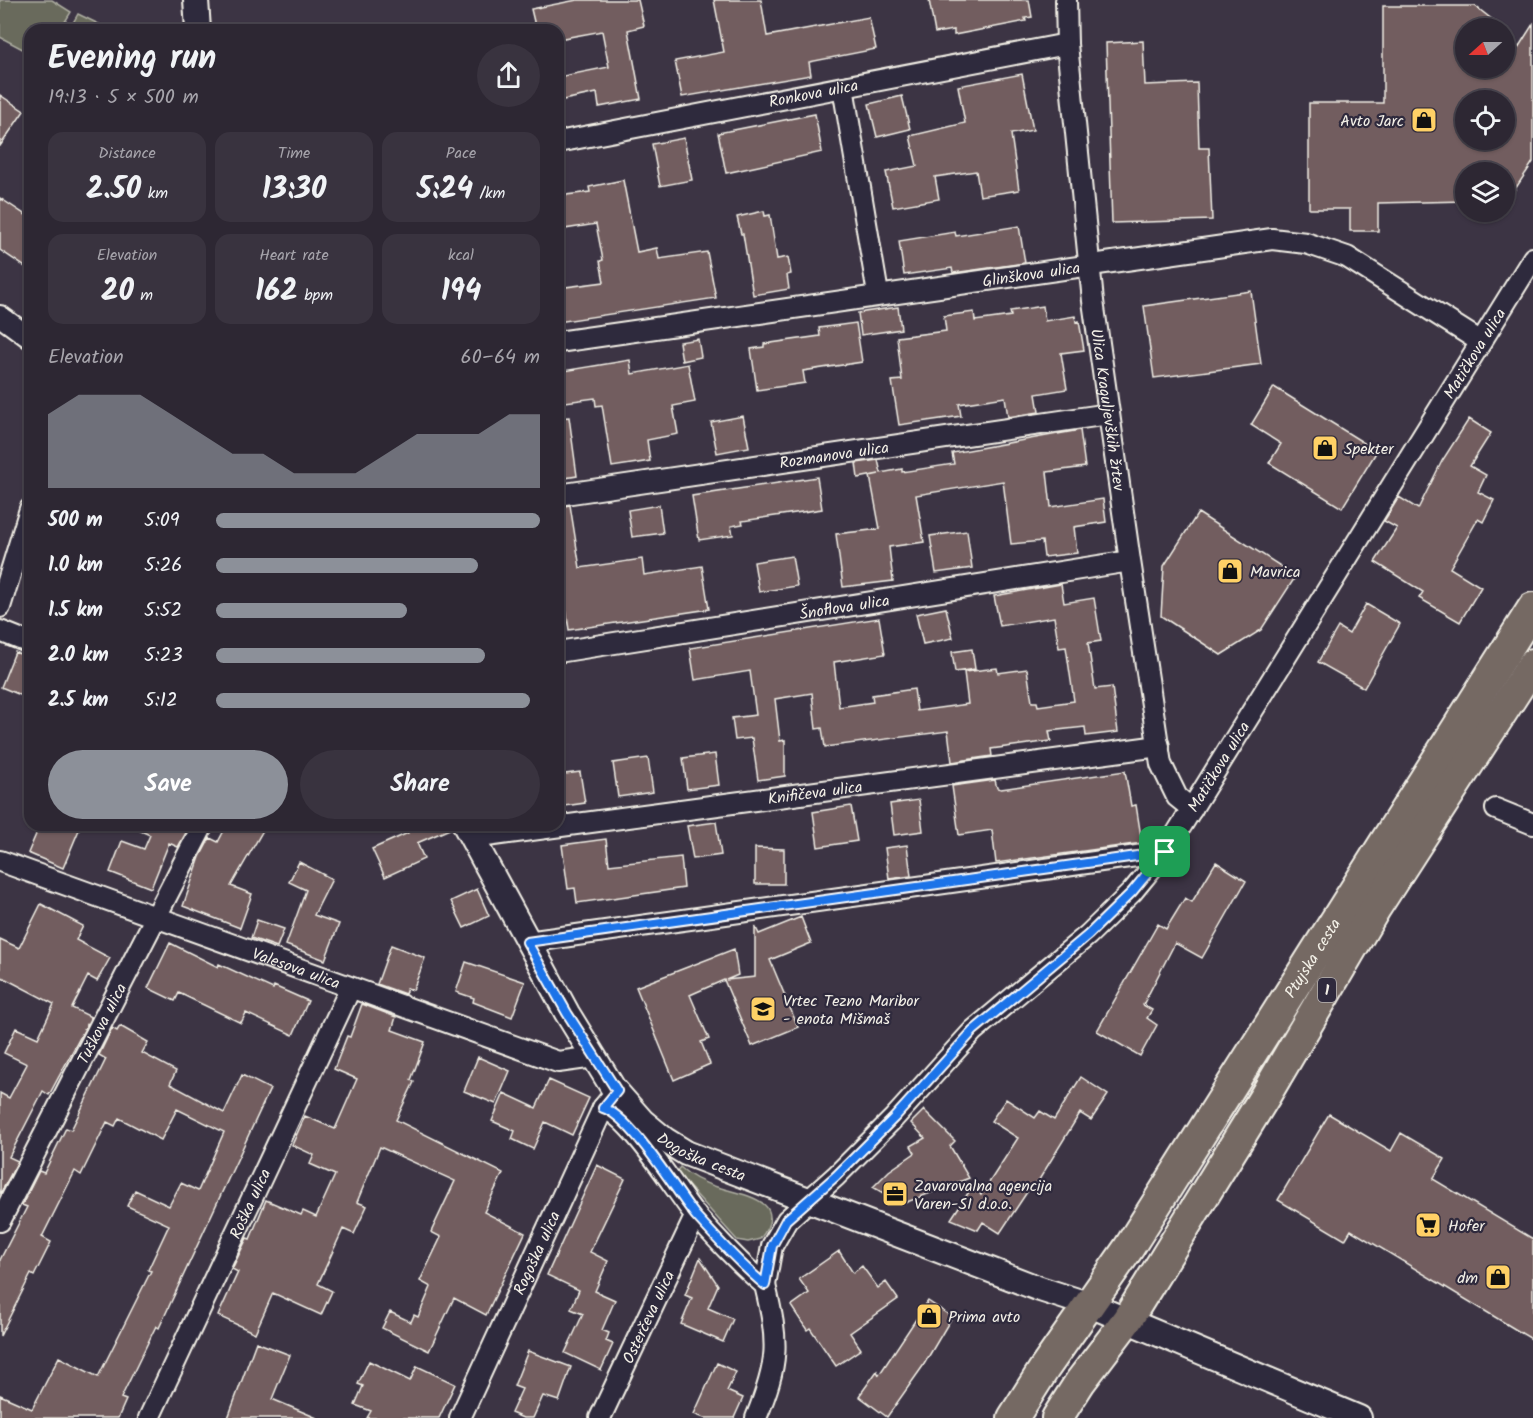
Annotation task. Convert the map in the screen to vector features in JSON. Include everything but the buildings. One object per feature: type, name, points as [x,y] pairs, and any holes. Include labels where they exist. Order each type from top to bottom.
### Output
[{"type":"main road","name":"Ptujska cesta","points":[[1013,1418],[1145,1223],[1533,608]]},
{"type":"main road","name":"Ptujska cesta","points":[[1057,1418],[1080,1382],[1127,1320],[1265,1096],[1376,907],[1533,664]]},
{"type":"street","points":[[196,0],[198,24]]},
{"type":"street","name":"Ulica Kraguljevških žrtev","points":[[1066,0],[1067,44],[1091,265],[1130,561],[1159,746],[1167,780],[1177,797],[1192,809]]},
{"type":"street","name":"Ronkova ulica","points":[[564,141],[1067,44]]},
{"type":"street","points":[[843,87],[878,294]]},
{"type":"street","name":"Glinškova ulica","points":[[564,341],[1272,239],[1306,243],[1347,257],[1481,342]]},
{"type":"street","name":"Matičkova ulica","points":[[756,1418],[769,1386],[776,1354],[765,1285],[772,1246],[786,1220],[810,1200],[894,1118],[973,1031],[1088,935],[1132,892],[1165,852],[1533,258]]},
{"type":"street","points":[[0,316],[24,334]]},
{"type":"street","name":"Rozmanova ulica","points":[[564,494],[1109,414]]},
{"type":"street","points":[[0,607],[24,529]]},
{"type":"street","name":"Šnoflova ulica","points":[[564,651],[1130,561]]},
{"type":"street","points":[[0,631],[24,641]]},
{"type":"street","name":"Knifičeva ulica","points":[[564,820],[1159,746]]},
{"type":"street","points":[[1496,809],[1533,824]]},
{"type":"street","name":"Tuškova ulica","points":[[0,1221],[200,831]]},
{"type":"street","name":"Dogoška cesta","points":[[468,832],[527,942],[594,1057],[610,1100],[686,1153],[1040,1289],[1090,1305]]},
{"type":"street","points":[[527,942],[1165,852]]},
{"type":"street","name":"Valesova ulica","points":[[0,861],[156,915],[350,989],[558,1062],[594,1057]]},
{"type":"street","name":"Roška ulica","points":[[149,1418],[350,989]]},
{"type":"street","points":[[610,1100],[696,1215],[744,1267],[765,1285]]},
{"type":"street","name":"Rogoška ulica","points":[[460,1418],[610,1100]]},
{"type":"street","name":"Osterčeva ulica","points":[[600,1418],[696,1215]]},
{"type":"street","points":[[1090,1305],[1165,1336],[1327,1412],[1359,1418]]},
{"type":"green space","points":[[0,0],[52,0],[71,12],[64,24],[24,24],[24,50],[0,37]]},
{"type":"green space","points":[[78,14],[99,24],[72,24]]},
{"type":"green space","points":[[680,1167],[702,1182],[760,1201],[767,1208],[770,1216],[768,1226],[760,1239],[748,1242],[737,1240],[676,1172]]},
{"type":"place","name":"Avto Jarc","points":[[1424,120]]},
{"type":"place","name":"Spekter","points":[[1325,448]]},
{"type":"place","name":"Mavrica","points":[[1230,571]]},
{"type":"place","name":"Vrtec Tezno Maribor - enota Mišmaš","points":[[763,1009]]},
{"type":"place","name":"Zavarovalna agencija Varen-SI d.o.o.","points":[[895,1194]]},
{"type":"place","name":"Hofer","points":[[1428,1225]]},
{"type":"place","name":"dm","points":[[1498,1277]]},
{"type":"place","name":"Prima avto","points":[[929,1316]]},
{"type":"route","points":[[1165,852],[1132,892],[1088,935],[973,1031],[894,1118],[836,1176],[786,1220],[772,1246],[765,1285],[744,1267],[696,1215],[653,1161],[626,1121],[603,1108],[617,1091],[567,1013],[527,942],[1165,852]]}]
